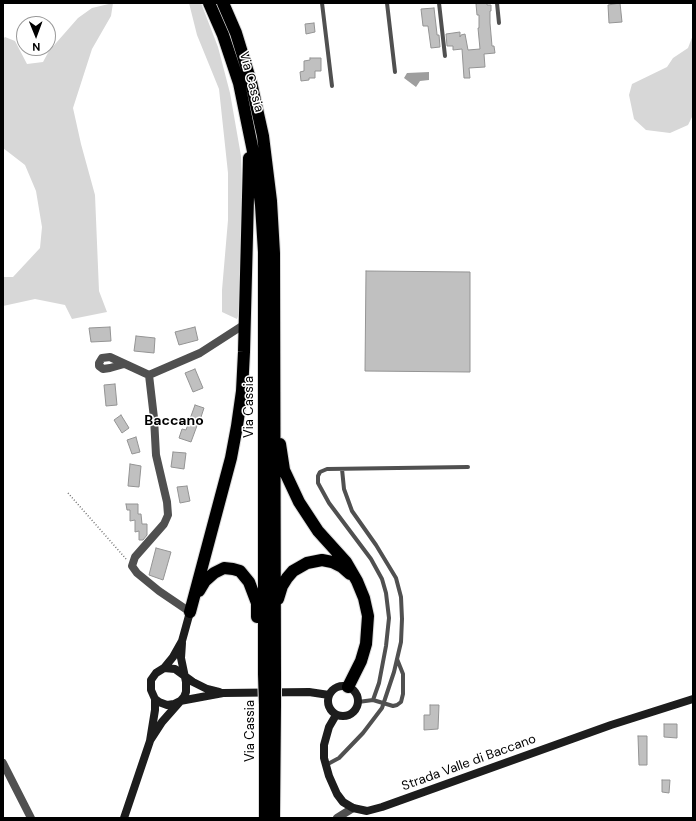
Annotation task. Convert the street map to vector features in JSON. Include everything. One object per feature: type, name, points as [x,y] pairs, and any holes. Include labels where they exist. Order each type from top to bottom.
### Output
[{"type":"highway","name":"Via Cassia","points":[[209,3],[223,35],[238,83],[250,132],[260,194],[264,252],[269,674],[274,818]]},
{"type":"highway","name":"Via Cassia","points":[[223,3],[236,33],[251,82],[263,136],[269,175],[274,253],[273,408],[275,628],[269,674]]},
{"type":"highway","points":[[190,612],[233,449],[242,391],[250,132]]},
{"type":"highway","points":[[273,408],[278,429],[282,462],[292,490],[308,518],[322,536],[343,558],[357,581],[364,598],[367,610],[367,637],[361,661],[348,687]]},
{"type":"highway","points":[[275,628],[277,604],[282,586],[289,575],[303,564],[316,561],[332,562],[342,567],[357,581]]},
{"type":"highway","points":[[194,599],[204,581],[214,573],[224,568],[240,571],[249,582],[256,603],[260,662],[269,674]]},
{"type":"highway","name":"Via Cassia","points":[[265,818],[270,705]]},
{"type":"main road","points":[[124,818],[150,740],[155,710],[155,699],[151,690],[151,680],[156,673],[164,668],[173,657],[182,640],[190,612]]},
{"type":"main road","points":[[150,740],[162,722],[184,697],[186,692],[187,687],[181,658],[182,640]]},
{"type":"main road","points":[[164,668],[174,669],[207,689],[223,693]]},
{"type":"main road","points":[[343,686],[348,687],[356,694],[358,702],[351,715],[342,717],[336,715],[329,707],[328,699],[329,695],[337,688],[343,686]]},
{"type":"main road","points":[[155,699],[167,705],[223,693],[310,692],[329,695]]},
{"type":"main road","name":"Strada Valle di Baccano","points":[[353,808],[367,811],[378,808],[617,723],[693,699]]},
{"type":"main road","points":[[336,715],[329,726],[323,749],[326,765],[337,794],[343,802],[353,808]]},
{"type":"street","points":[[124,364],[149,375],[200,353],[245,324]]},
{"type":"street","points":[[230,333],[244,341]]},
{"type":"street","points":[[149,375],[156,455],[167,502],[168,515],[164,524],[134,557],[132,566],[135,572],[142,578],[190,612]]},
{"type":"street","points":[[3,763],[31,818]]},
{"type":"street","points":[[337,818],[353,808]]},
{"type":"lane","points":[[322,3],[332,86]]},
{"type":"lane","points":[[387,3],[395,72]]},
{"type":"lane","points":[[440,3],[445,56]]},
{"type":"lane","points":[[497,3],[499,24]]},
{"type":"lane","points":[[373,700],[379,683],[386,646],[389,618],[384,584],[375,566],[335,512],[318,483],[318,476],[320,472],[327,469],[468,467]]},
{"type":"lane","points":[[326,765],[336,760],[349,748],[375,719],[384,703],[401,642],[401,597],[396,578],[376,545],[352,511],[344,489],[342,469]]},
{"type":"lane","points":[[358,702],[373,700],[395,706],[400,704],[403,698],[403,674],[397,660]]},
{"type":"path","points":[[68,493],[132,566]]},
{"type":"shaded area","points":[[113,3],[111,16],[92,49],[73,108],[95,195],[99,291],[107,312],[72,319],[65,305],[35,299],[3,306],[3,277],[13,277],[40,248],[42,227],[36,191],[25,165],[3,148],[3,39],[5,37],[15,41],[16,56],[23,56],[27,64],[43,62],[46,56],[56,56],[56,43],[78,18],[92,8]]},
{"type":"shaded area","points":[[189,3],[201,3],[218,47],[230,93],[241,156],[242,198],[240,311],[237,319],[222,312],[222,290],[228,220],[228,173],[219,89],[197,35]]},
{"type":"shaded area","points":[[693,35],[693,115],[688,125],[670,133],[646,130],[634,119],[629,95],[632,84],[667,67],[673,58],[688,48]]},
{"type":"shaded area","points":[[429,72],[429,80],[420,81],[416,87],[404,78],[407,73]]},
{"type":"building","points":[[487,3],[487,5],[491,5],[490,23],[492,46],[494,46],[495,53],[484,54],[485,67],[469,68],[470,78],[464,78],[462,49],[453,50],[453,46],[447,46],[446,34],[460,32],[460,37],[461,35],[465,34],[468,50],[480,49],[478,28],[479,15],[477,15],[476,4]]},
{"type":"building","points":[[620,3],[622,22],[609,23],[608,5]]},
{"type":"building","points":[[434,8],[440,47],[431,48],[428,26],[423,26],[421,9]]},
{"type":"building","points":[[314,23],[315,32],[306,34],[305,24]]},
{"type":"building","points":[[310,58],[321,58],[321,71],[315,71],[315,78],[309,78],[309,80],[301,81],[300,72],[304,71],[304,61],[310,60]]},
{"type":"building","points":[[366,271],[470,272],[470,372],[365,371]]},
{"type":"building","points":[[110,327],[111,341],[91,342],[89,328]]},
{"type":"building","points":[[195,327],[198,340],[179,345],[175,332]]},
{"type":"building","points":[[136,336],[155,338],[154,353],[134,351]]},
{"type":"building","points":[[195,369],[203,388],[193,392],[185,373]]},
{"type":"building","points":[[115,384],[117,405],[106,406],[104,385]]},
{"type":"building","points":[[195,405],[204,408],[191,442],[179,438],[182,429],[186,430]]},
{"type":"building","points":[[121,415],[129,428],[122,433],[114,420]]},
{"type":"building","points":[[136,437],[140,452],[132,454],[127,440]]},
{"type":"building","points":[[173,452],[186,453],[184,469],[171,467]]},
{"type":"building","points":[[130,464],[141,466],[139,487],[128,486]]},
{"type":"building","points":[[187,486],[190,501],[180,503],[177,487]]},
{"type":"building","points":[[126,504],[138,504],[138,514],[141,514],[142,524],[147,524],[147,535],[143,540],[139,540],[139,531],[135,532],[135,520],[130,521],[130,510],[127,510]]},
{"type":"building","points":[[156,548],[171,552],[163,580],[149,575]]},
{"type":"building","points":[[430,705],[439,705],[438,729],[424,730],[424,715],[430,715]]},
{"type":"building","points":[[664,724],[677,724],[677,738],[664,737]]},
{"type":"building","points":[[638,736],[647,736],[647,765],[639,765]]},
{"type":"building","points":[[662,780],[670,780],[669,793],[662,792]]},
{"type":"district","name":"Baccano","points":[[174,421]]}]
